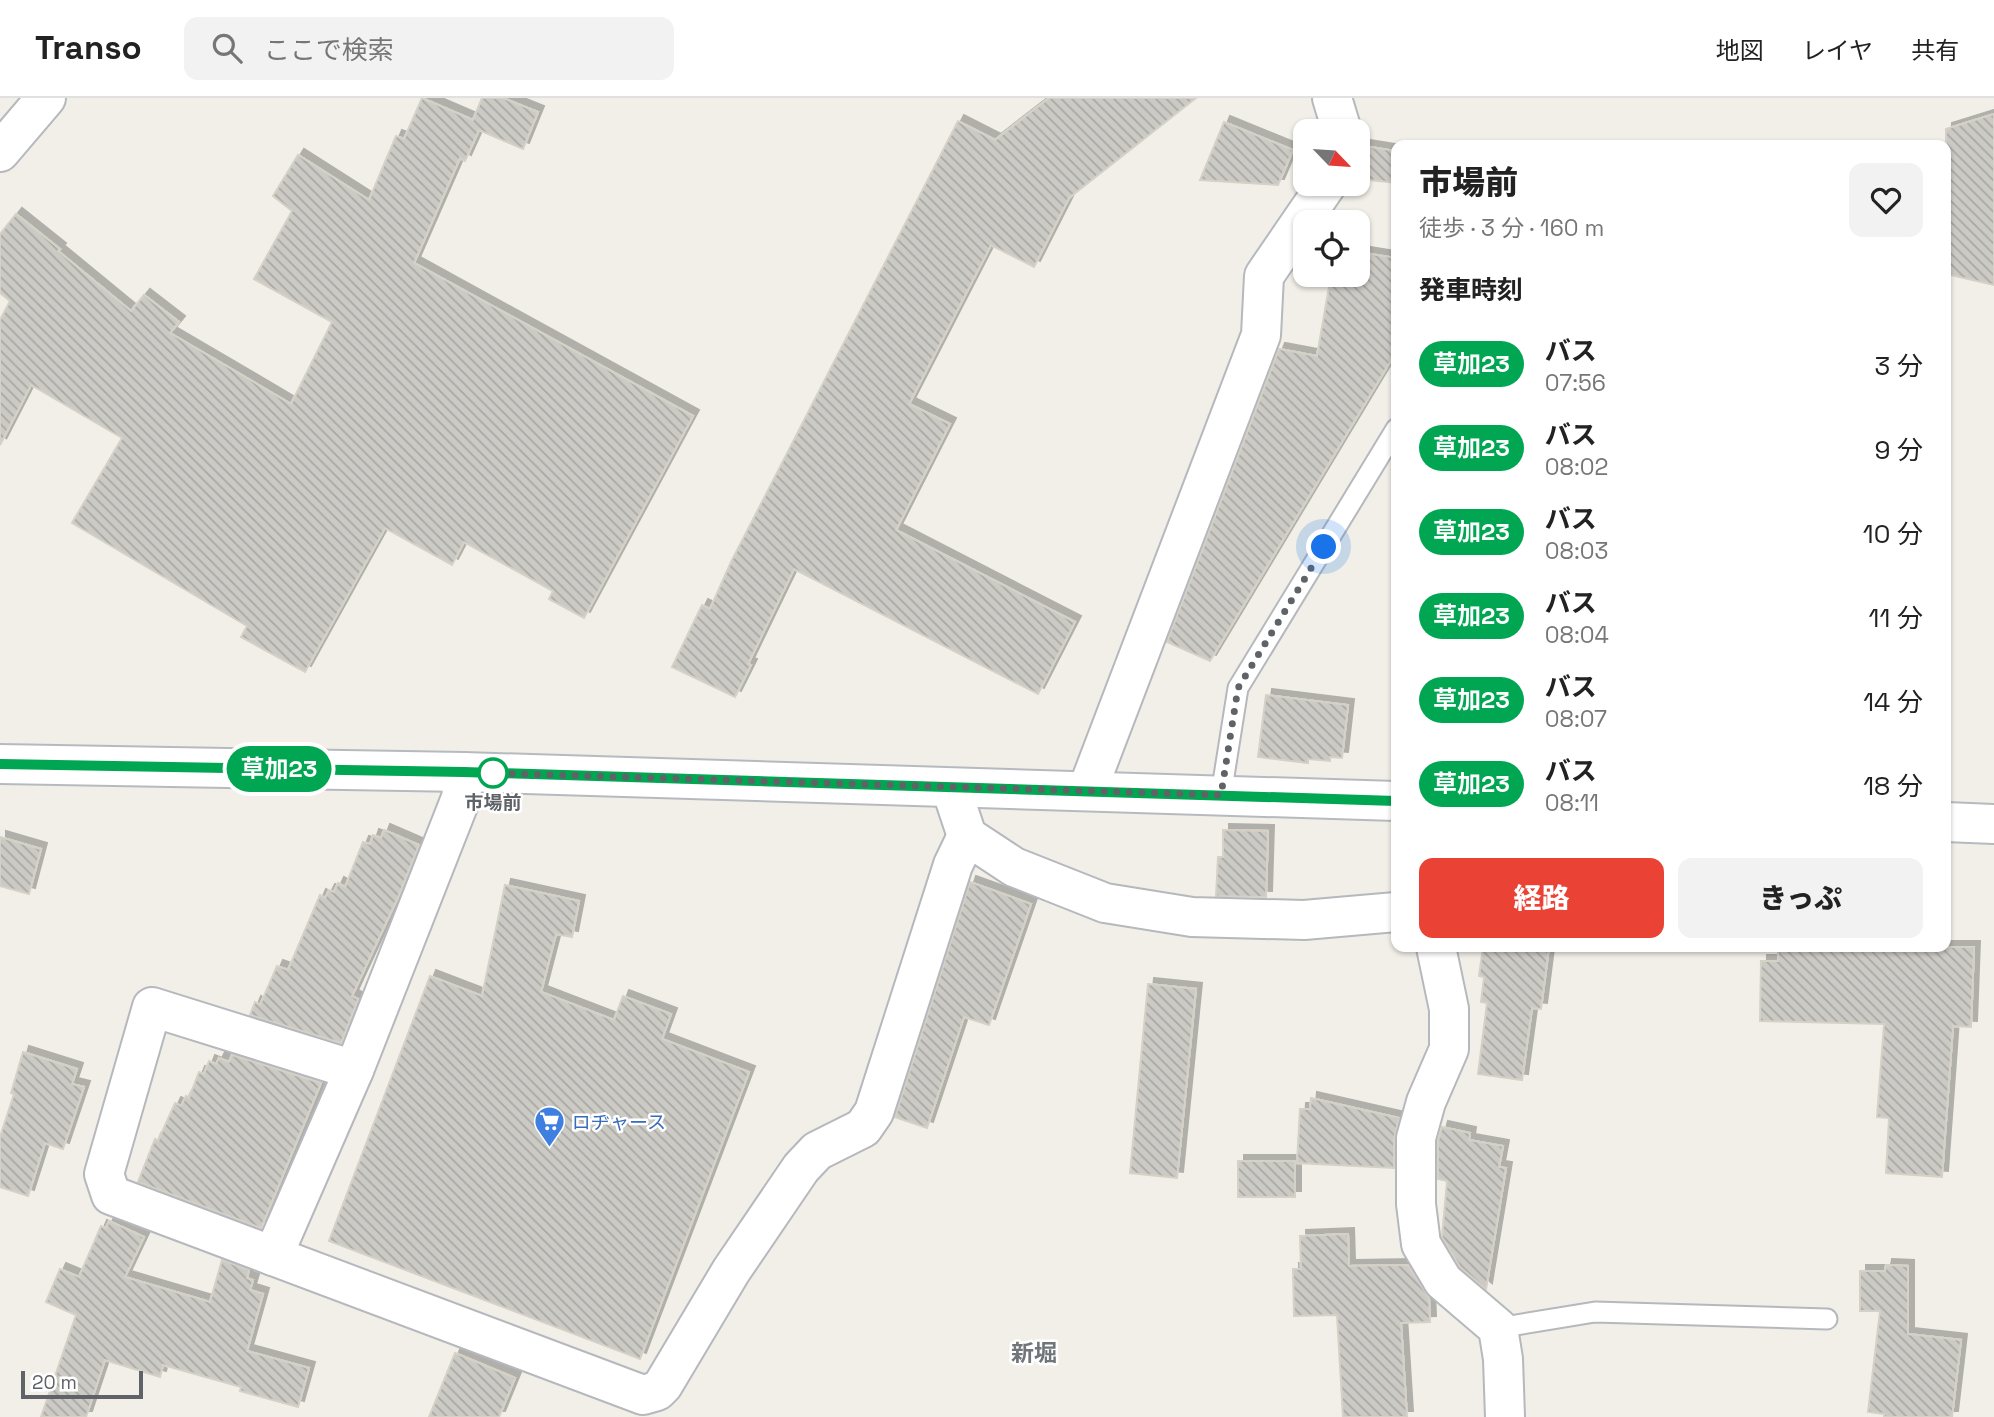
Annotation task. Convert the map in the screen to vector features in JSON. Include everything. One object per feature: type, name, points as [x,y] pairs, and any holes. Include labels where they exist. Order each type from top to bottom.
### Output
[{"type":"street","points":[[0,152],[46,98]]},
{"type":"street","points":[[1332,98],[1338,119]]},
{"type":"street","points":[[1087,791],[1261,335],[1264,275],[1319,196]]},
{"type":"street","points":[[0,764],[464,772],[1391,801]]},
{"type":"street","points":[[273,1256],[354,1070],[461,798],[464,772]]},
{"type":"street","points":[[951,788],[967,836],[1014,867],[1105,903],[1192,917],[1304,920],[1391,912]]},
{"type":"street","points":[[1951,822],[1994,824]]},
{"type":"street","points":[[354,1070],[152,1007],[104,1174],[111,1195],[643,1395],[657,1391],[731,1271],[802,1168],[817,1151],[863,1128],[874,1112],[953,865],[967,836]]},
{"type":"street","points":[[1437,952],[1449,1009],[1449,1049],[1426,1102],[1416,1138],[1416,1204],[1422,1244],[1443,1281],[1497,1328],[1503,1359],[1505,1417]]},
{"type":"lane","points":[[1221,795],[1238,688],[1391,437]]},
{"type":"lane","points":[[1497,1328],[1595,1312],[1827,1319]]},
{"type":"building","points":[[422,98],[473,120],[482,98],[503,98],[538,112],[523,149],[479,130],[465,161],[460,158],[414,263],[693,416],[584,618],[549,599],[553,591],[464,542],[452,565],[385,528],[305,672],[241,637],[247,626],[72,523],[122,438],[31,385],[0,445],[0,320],[10,301],[0,293],[0,234],[16,214],[131,311],[144,295],[179,322],[170,333],[291,404],[332,322],[254,279],[292,211],[273,196],[298,155],[369,200],[396,136],[404,139]]},
{"type":"building","points":[[1049,98],[1196,98],[1069,198],[1034,267],[991,245],[909,404],[950,424],[896,530],[1075,622],[1038,694],[794,569],[735,697],[672,667],[702,605],[710,609],[731,562],[958,121],[995,140]]},
{"type":"building","points":[[1994,114],[1994,285],[1951,275],[1951,140],[1946,140],[1946,129]]},
{"type":"building","points":[[1224,122],[1293,150],[1278,185],[1200,180]]},
{"type":"building","points":[[1370,147],[1391,150],[1391,182],[1370,180]]},
{"type":"building","points":[[1370,254],[1391,257],[1391,360],[1210,661],[1167,642],[1279,349],[1317,356],[1329,287],[1370,287]]},
{"type":"building","points":[[1266,695],[1348,705],[1342,758],[1330,757],[1330,761],[1308,759],[1308,763],[1258,757]]},
{"type":"building","points":[[384,830],[419,845],[352,996],[358,999],[341,1043],[250,1015],[255,1002],[260,1005],[277,966],[288,970],[320,895],[325,898],[329,890],[334,892],[338,883],[345,887],[363,842],[370,844],[373,835],[381,838]]},
{"type":"building","points":[[1223,830],[1268,831],[1266,897],[1216,896],[1218,857],[1223,857]]},
{"type":"building","points":[[0,837],[41,849],[29,894],[0,886]]},
{"type":"building","points":[[970,882],[1031,904],[989,1025],[964,1017],[927,1128],[895,1117]]},
{"type":"building","points":[[505,885],[579,901],[572,937],[556,934],[541,992],[614,1020],[623,996],[671,1014],[662,1039],[749,1072],[640,1359],[329,1241],[430,976],[482,996]]},
{"type":"building","points":[[1951,947],[1974,947],[1971,1027],[1953,1026],[1942,1177],[1886,1173],[1889,1118],[1877,1117],[1884,1024],[1760,1021],[1761,961],[1778,961],[1778,952],[1951,952]]},
{"type":"building","points":[[1482,952],[1548,952],[1541,1009],[1532,1008],[1522,1080],[1478,1074],[1487,1003],[1481,1002],[1484,977],[1479,976]]},
{"type":"building","points":[[1148,984],[1196,989],[1177,1178],[1130,1173]]},
{"type":"building","points":[[23,1052],[77,1069],[72,1084],[84,1087],[63,1149],[45,1143],[28,1196],[0,1187],[0,1137],[14,1094],[11,1093]]},
{"type":"building","points":[[232,1055],[321,1083],[261,1228],[138,1182],[155,1139],[158,1141],[175,1103],[181,1106],[186,1096],[189,1098],[199,1072],[204,1074],[209,1061],[216,1064],[219,1058],[229,1062]]},
{"type":"building","points":[[1311,1098],[1399,1118],[1394,1138],[1394,1168],[1297,1163],[1300,1109],[1310,1109]]},
{"type":"building","points":[[1442,1127],[1470,1133],[1469,1140],[1503,1146],[1499,1167],[1506,1168],[1486,1289],[1460,1267],[1442,1237],[1447,1181],[1438,1179],[1438,1141]]},
{"type":"building","points":[[1238,1161],[1295,1161],[1295,1197],[1238,1197]]},
{"type":"building","points":[[109,1221],[144,1237],[125,1277],[210,1302],[222,1260],[249,1270],[247,1278],[253,1280],[250,1290],[263,1294],[247,1351],[309,1368],[298,1407],[240,1391],[241,1387],[163,1365],[160,1377],[105,1360],[86,1417],[41,1417],[76,1315],[46,1302],[60,1269],[79,1277],[101,1226],[106,1228]]},
{"type":"building","points":[[1348,1234],[1349,1266],[1408,1265],[1429,1298],[1430,1322],[1401,1323],[1407,1417],[1343,1417],[1337,1315],[1294,1316],[1293,1269],[1301,1269],[1300,1236]]},
{"type":"building","points":[[1886,1265],[1908,1266],[1908,1334],[1961,1340],[1952,1417],[1884,1417],[1884,1414],[1868,1412],[1880,1311],[1860,1311],[1860,1271],[1885,1271]]},
{"type":"building","points":[[455,1353],[515,1378],[499,1417],[429,1417]]},
{"type":"bus line","name":"草加23","points":[[0,764],[464,772],[1391,801]]},
{"type":"place","name":"市場前","points":[[493,773]]},
{"type":"place","name":"ロヂャース","points":[[549,1149]]},
{"type":"district","name":"新堀","points":[[1034,1353]]},
{"type":"route","points":[[493,773],[490,773],[1221,795],[1238,688],[1324,547]]}]
